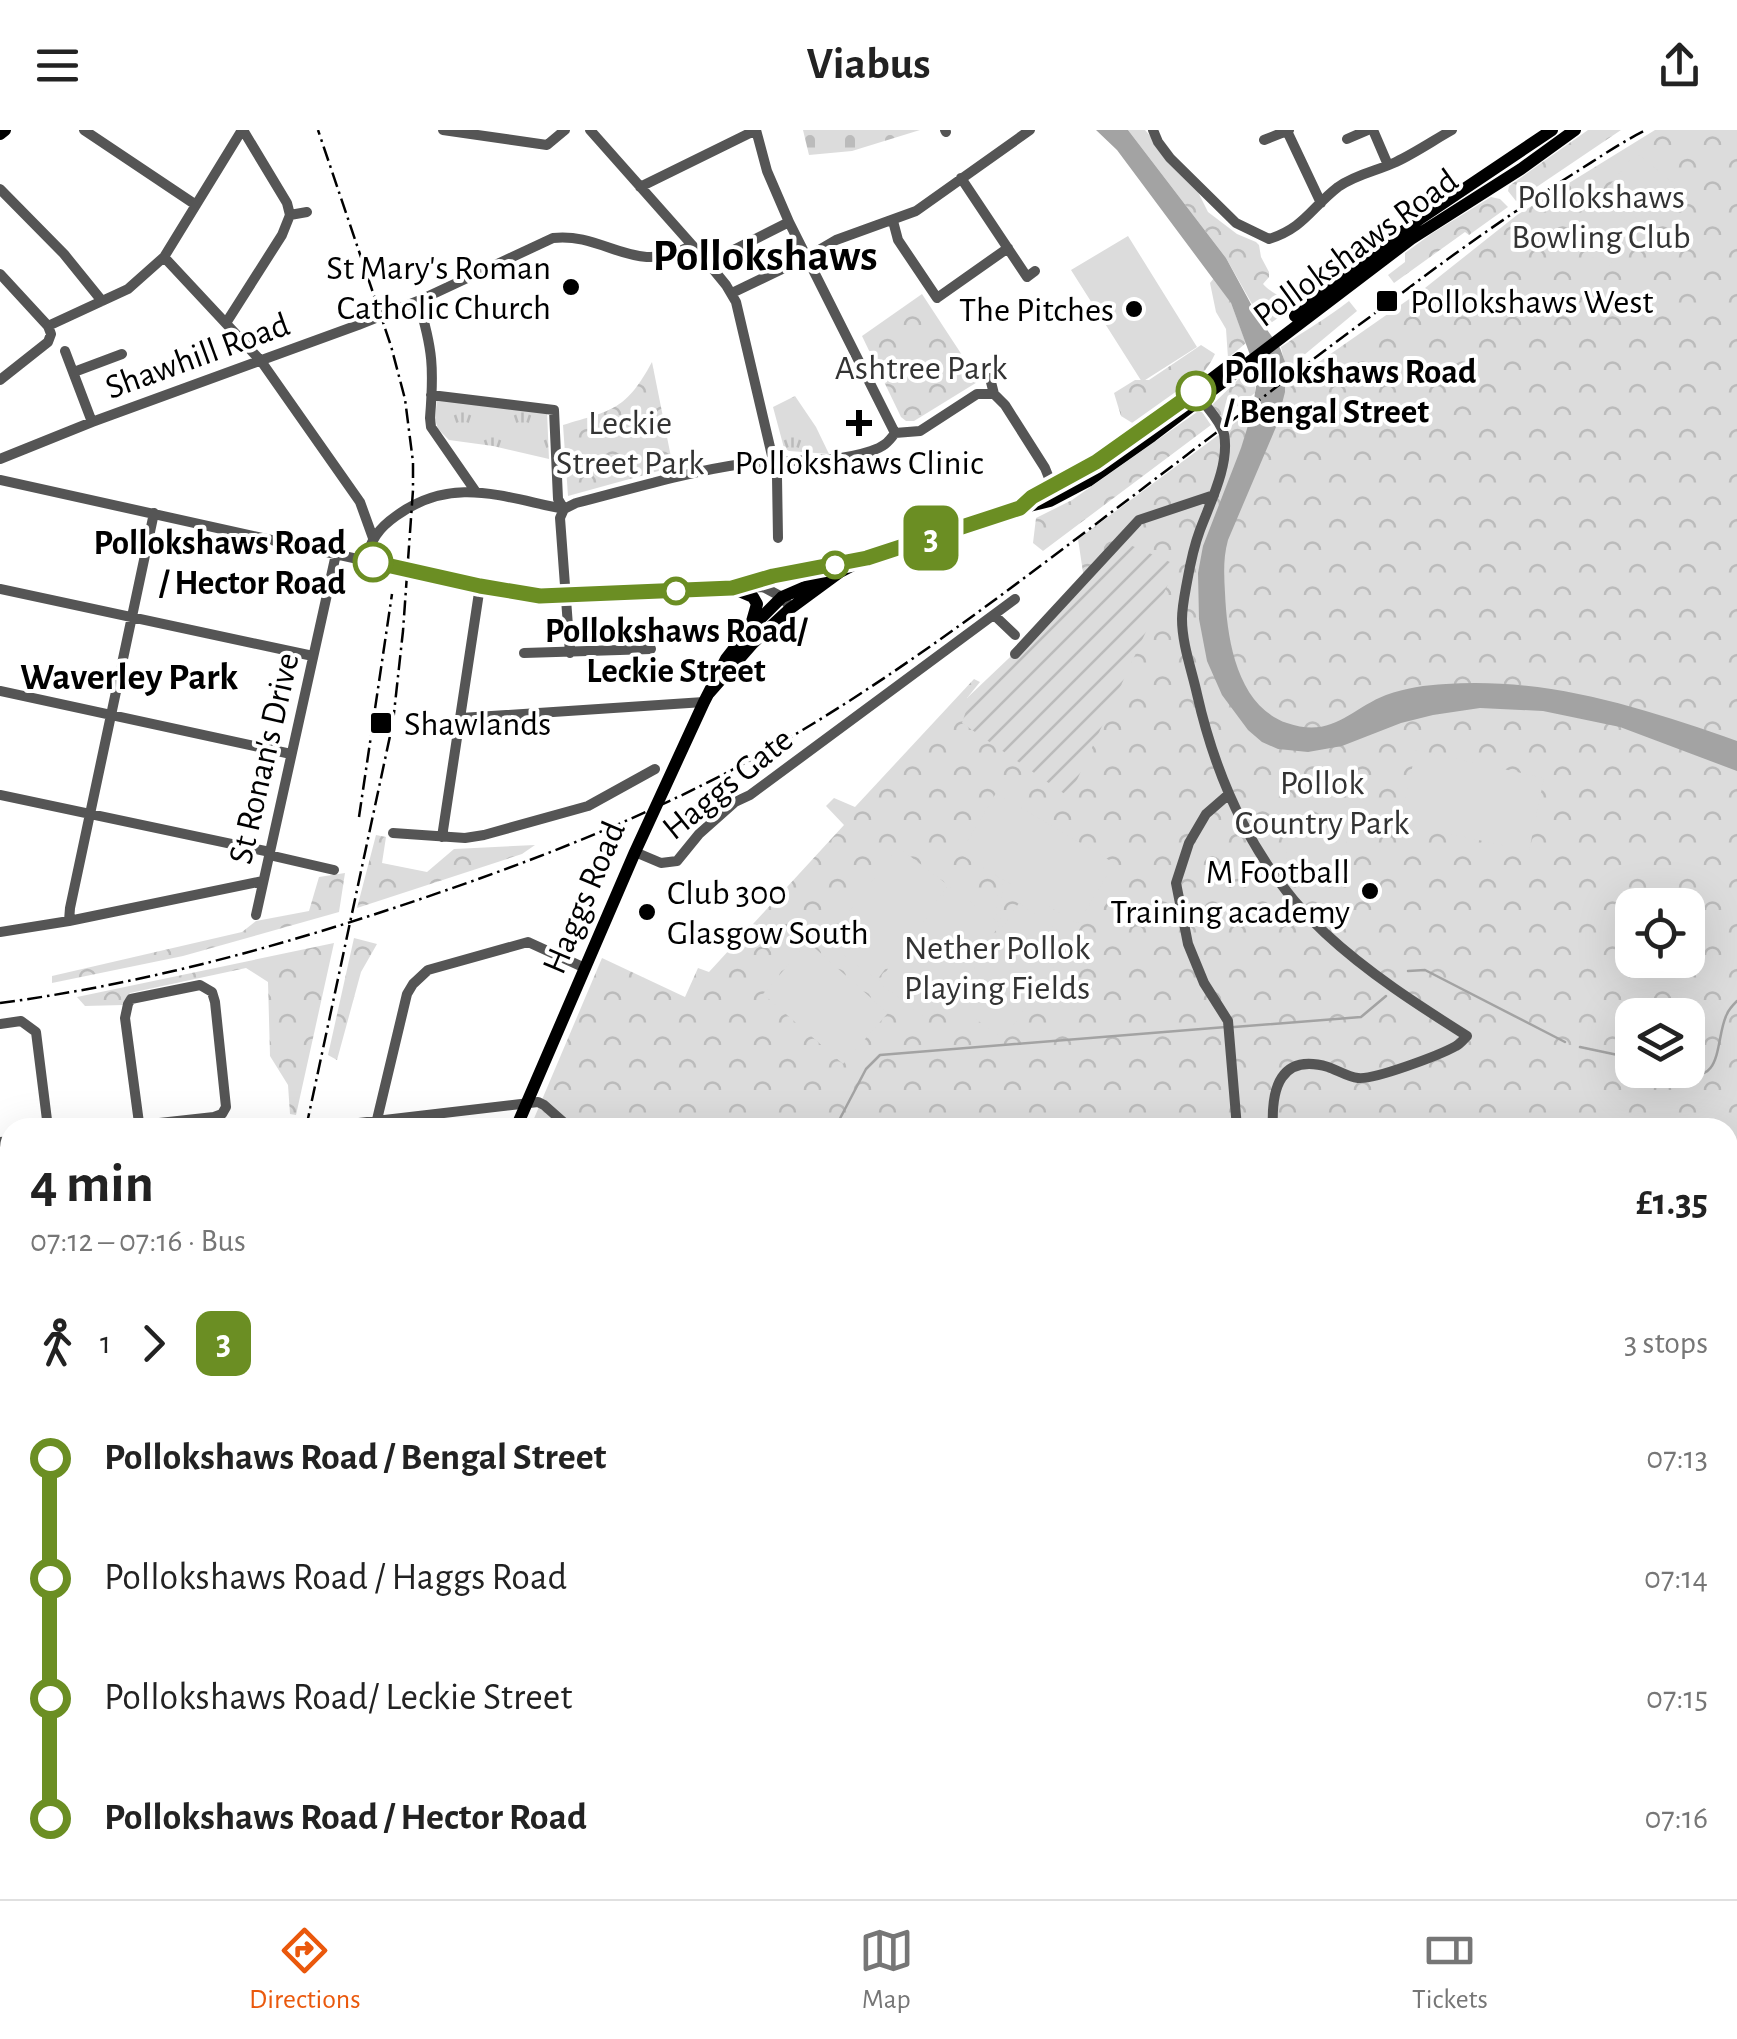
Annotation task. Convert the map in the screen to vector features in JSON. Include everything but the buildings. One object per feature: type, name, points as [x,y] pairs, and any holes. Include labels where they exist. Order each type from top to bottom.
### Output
[{"type":"main road","name":"Pollokshaws Road","points":[[1289,326],[1353,268],[1552,130]]},
{"type":"main road","name":"Pollokshaws Road","points":[[787,603],[867,558],[1050,501],[1088,481],[1128,454],[1289,326],[1575,130]]},
{"type":"main road","name":"Pollokshaws Road","points":[[1020,508],[1198,395]]},
{"type":"main road","points":[[732,588],[753,597],[757,604],[747,632]]},
{"type":"main road","name":"Haggs Road","points":[[520,1118],[634,852],[726,659],[747,632],[787,603]]},
{"type":"main road","name":"Haggs Road","points":[[706,698],[787,603]]},
{"type":"street","points":[[84,130],[196,205]]},
{"type":"street","points":[[48,326],[133,286],[164,256],[242,130],[287,203],[290,216],[226,323]]},
{"type":"street","points":[[443,130],[547,145],[565,130]]},
{"type":"street","points":[[590,130],[708,262],[740,311],[777,477],[778,538]]},
{"type":"street","points":[[640,187],[756,130],[767,172],[895,434]]},
{"type":"street","points":[[732,294],[836,240],[916,211],[1030,130]]},
{"type":"street","points":[[1153,130],[1170,158],[1236,224],[1268,239],[1300,225],[1338,188],[1358,175],[1388,165],[1452,130]]},
{"type":"street","points":[[1264,140],[1288,130],[1321,204]]},
{"type":"street","points":[[1347,139],[1371,130],[1388,165]]},
{"type":"street","points":[[961,178],[1008,248],[1031,274]]},
{"type":"street","points":[[0,189],[64,254],[102,300]]},
{"type":"street","points":[[290,216],[308,212]]},
{"type":"street","points":[[893,220],[898,240],[937,298],[1008,248]]},
{"type":"street","points":[[708,262],[790,222]]},
{"type":"street","name":"Shawhill Road","points":[[0,459],[92,422],[264,366],[553,238],[569,236],[651,258],[676,254],[692,244]]},
{"type":"street","points":[[164,256],[264,366],[360,502],[373,538]]},
{"type":"street","points":[[0,274],[51,334],[48,342],[0,380]]},
{"type":"street","points":[[418,301],[433,358],[430,418],[435,435],[476,492]]},
{"type":"street","points":[[65,351],[92,422]]},
{"type":"street","points":[[74,372],[122,354]]},
{"type":"street","points":[[990,378],[994,394],[1006,404],[1053,488]]},
{"type":"street","points":[[895,434],[920,431],[977,394],[994,394]]},
{"type":"street","points":[[432,395],[554,410],[558,499],[564,509]]},
{"type":"street","points":[[1198,395],[1224,435],[1223,458],[1194,550],[1182,621],[1204,723],[1229,794],[1258,853],[1324,933],[1402,994],[1467,1036],[1458,1045],[1390,1071],[1359,1078],[1324,1066],[1300,1064],[1280,1078],[1274,1090],[1274,1118]]},
{"type":"street","points":[[366,561],[373,538],[388,522],[414,504],[442,493],[476,492],[564,509],[682,476],[743,464],[847,457],[888,444],[895,434]]},
{"type":"street","points":[[0,480],[540,596],[763,587],[787,603]]},
{"type":"street","points":[[1016,654],[1139,520],[1214,495]]},
{"type":"street","points":[[564,509],[560,518],[570,653]]},
{"type":"street","points":[[69,921],[154,513]]},
{"type":"street","name":"St Ronan's Drive","points":[[256,916],[336,554]]},
{"type":"street","points":[[732,588],[867,558]]},
{"type":"street","points":[[442,837],[480,586]]},
{"type":"street","points":[[0,589],[313,656]]},
{"type":"street","name":"Haggs Gate","points":[[634,852],[661,864],[676,861],[699,834],[736,802],[1015,599]]},
{"type":"street","points":[[994,615],[1015,635]]},
{"type":"street","points":[[524,653],[651,648]]},
{"type":"street","points":[[0,691],[291,754]]},
{"type":"street","points":[[460,718],[687,704],[706,698]]},
{"type":"street","points":[[393,832],[465,838],[484,835],[588,806],[655,770]]},
{"type":"street","points":[[0,794],[334,870]]},
{"type":"street","points":[[1229,794],[1206,814],[1188,843],[1176,883],[1188,944],[1204,983],[1228,1021],[1236,1118]]},
{"type":"street","points":[[0,932],[264,881]]},
{"type":"street","points":[[377,1118],[407,994],[417,978],[428,970],[528,942],[585,968]]},
{"type":"street","points":[[138,1118],[125,1018],[128,1004],[131,1000],[200,984],[212,992],[215,1002],[226,1107],[222,1114],[202,1118]]},
{"type":"street","points":[[0,1024],[21,1021],[36,1032],[47,1118]]},
{"type":"street","points":[[417,1118],[527,1102],[544,1105],[559,1118]]},
{"type":"green space","points":[[803,130],[920,130],[852,151],[809,155]]},
{"type":"green space","points":[[1128,130],[1145,130],[1196,188],[1208,212],[1259,245],[1269,272],[1263,284],[1291,309],[1265,327],[1226,258]]},
{"type":"green space","points":[[1588,130],[1621,130],[1516,201],[1508,191],[1509,186]]},
{"type":"green space","name":"Pollok Country Park","points":[[1655,130],[1737,130],[1737,1118],[534,1118],[602,958],[685,997],[698,968],[709,972],[844,825],[826,806],[834,798],[855,807],[974,679],[980,682],[967,698],[1084,579],[1078,539],[1425,288],[1517,215]]},
{"type":"green space","points":[[1636,153],[1675,184],[1643,224],[1604,192]]},
{"type":"green space","points":[[1491,197],[1508,207],[1469,235],[1465,232],[1394,283],[1388,275],[1405,262],[1405,253]]},
{"type":"green space","name":"Pollokshaws Bowling Club","points":[[1598,198],[1638,230],[1607,269],[1569,238]]},
{"type":"green space","name":"The Pitches","points":[[1128,236],[1197,347],[1142,382],[1071,270]]},
{"type":"green space","points":[[1214,278],[1231,303],[1246,343],[1228,358],[1226,329],[1216,312],[1210,283]]},
{"type":"green space","name":"Ashtree Park","points":[[922,294],[979,381],[914,421],[906,421],[862,336]]},
{"type":"green space","points":[[1349,301],[1357,311],[1286,370],[1281,347]]},
{"type":"green space","points":[[1201,345],[1215,354],[1191,385],[1134,424],[1121,416],[1114,393],[1135,380],[1149,380]]},
{"type":"green space","name":"Leckie Street Park","points":[[652,362],[673,467],[568,496],[563,425],[594,416],[626,399]]},
{"type":"green space","points":[[1253,365],[1255,393],[1219,420],[1212,405]]},
{"type":"green space","points":[[795,396],[829,454],[784,448],[773,407]]},
{"type":"green space","points":[[437,400],[547,412],[549,459],[449,440],[438,429],[435,419]]},
{"type":"green space","points":[[1202,412],[1211,425],[1043,551],[1033,543],[1036,518],[1072,500]]},
{"type":"green space","points":[[1123,542],[1177,565],[1069,797],[962,723],[966,711]]},
{"type":"green space","points":[[1416,750],[1544,778],[1529,851],[1400,823]]},
{"type":"green space","points":[[996,793],[1114,863],[1078,924],[960,854]]},
{"type":"green space","points":[[1288,825],[1347,828],[1345,872],[1286,868]]},
{"type":"green space","points":[[376,835],[386,837],[382,863],[427,872],[454,849],[535,845],[522,854],[357,908]]},
{"type":"green space","points":[[898,847],[948,885],[877,980],[826,942]]},
{"type":"green space","points":[[345,873],[339,912],[183,956],[52,983],[52,976],[242,932],[256,921],[309,911],[319,877]]},
{"type":"green space","points":[[998,882],[1003,882],[997,922],[1000,925],[928,1020],[878,982],[950,887],[996,921]]},
{"type":"green space","name":"Nether Pollok Playing Fields","points":[[1019,903],[1072,940],[1004,1039],[951,1002]]},
{"type":"green space","points":[[354,938],[377,944],[361,972],[337,1060],[328,1055]]},
{"type":"green space","points":[[808,942],[888,1013],[843,1064],[763,994]]},
{"type":"green space","points":[[334,943],[296,1115],[290,1114],[288,1085],[270,1056],[268,982],[246,968],[130,993],[123,1005],[85,1006],[77,997]]},
{"type":"shaded area","points":[[1096,130],[1128,130],[1226,258],[1285,362],[1285,392],[1276,427],[1228,540],[1225,560],[1232,650],[1256,702],[1287,723],[1316,727],[1340,720],[1386,695],[1423,686],[1484,683],[1558,690],[1631,707],[1737,741],[1737,771],[1620,727],[1543,711],[1480,708],[1433,715],[1342,746],[1308,752],[1278,749],[1248,730],[1222,695],[1207,661],[1199,619],[1198,573],[1203,546],[1251,416],[1256,387],[1254,366],[1231,303],[1117,150]]},
{"type":"waterway","points":[[1408,971],[1425,970],[1565,1042]]},
{"type":"waterway","points":[[1234,1027],[1361,1017],[1386,996]]},
{"type":"waterway","points":[[1705,1073],[1716,1058],[1723,1024],[1737,1001]]},
{"type":"waterway","points":[[840,1118],[866,1069],[880,1055],[1226,1027]]},
{"type":"waterway","points":[[1580,1047],[1615,1054]]},
{"type":"railway","points":[[308,1118],[393,722],[413,490],[405,399],[318,130]]},
{"type":"railway","points":[[0,1003],[168,972],[333,928],[561,848],[639,815],[754,758],[919,654],[1460,250],[1646,130]]},
{"type":"railway","points":[[359,817],[392,594]]},
{"type":"bus line","name":"3","points":[[373,562],[540,596],[732,588],[867,558],[1020,508],[1032,497],[1096,462],[1196,391]]},
{"type":"place","name":"St Mary's Roman Catholic Church","points":[[571,287]]},
{"type":"place","name":"Pollokshaws West","points":[[1387,301]]},
{"type":"place","name":"The Pitches","points":[[1134,309]]},
{"type":"place","name":"Pollokshaws Road / Bengal Street","points":[[1196,391]]},
{"type":"place","name":"Pollokshaws Clinic","points":[[859,423]]},
{"type":"place","name":"Pollokshaws Road / Hector Road","points":[[373,562]]},
{"type":"place","name":"Pollokshaws Road/ Leckie Street","points":[[676,591]]},
{"type":"place","name":"Shawlands","points":[[381,723]]},
{"type":"place","name":"M Football Training academy","points":[[1370,891]]},
{"type":"place","name":"Club 300 Glasgow South","points":[[647,912]]},
{"type":"district","name":"Pollokshaws","points":[[765,254]]},
{"type":"district","name":"Waverley Park","points":[[129,676]]}]
